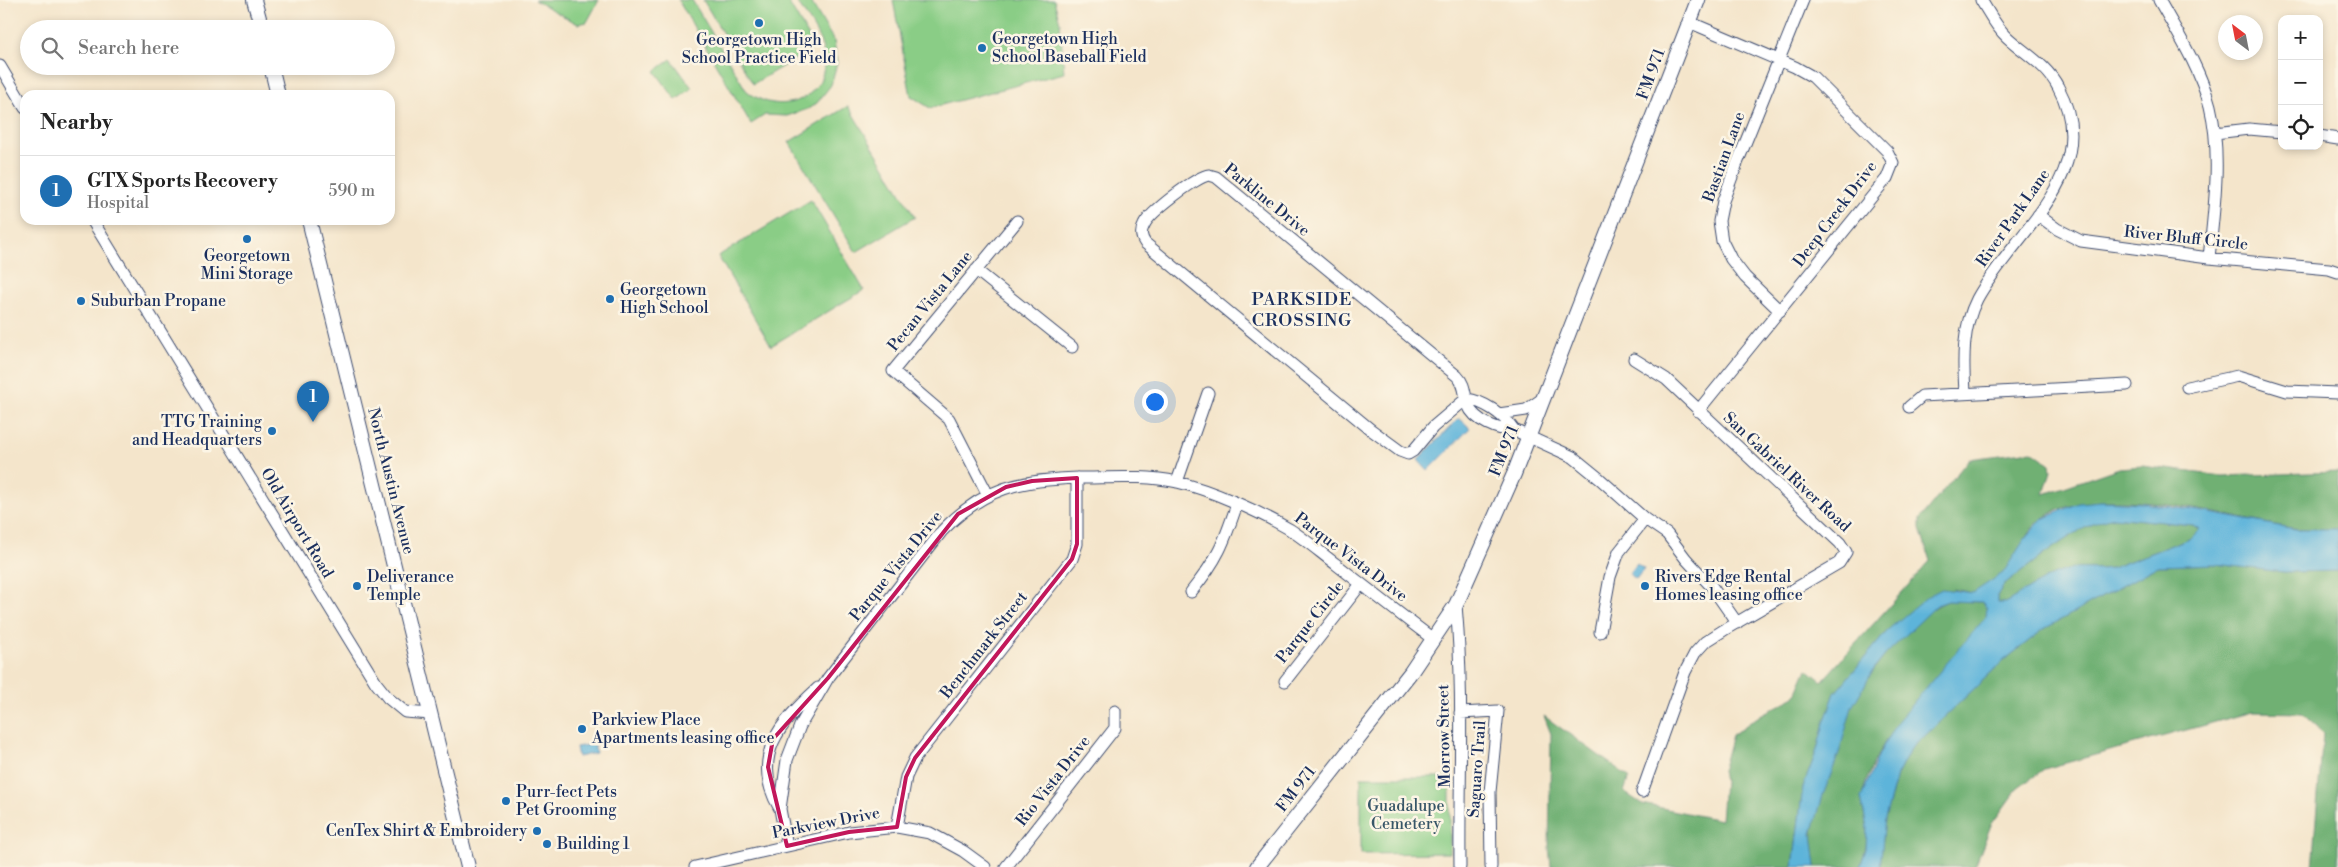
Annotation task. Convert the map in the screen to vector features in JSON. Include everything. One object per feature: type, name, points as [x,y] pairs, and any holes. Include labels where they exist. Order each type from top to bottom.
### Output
[{"type":"main road","points":[[254,0],[260,20]]},
{"type":"main road","name":"FM 971","points":[[1257,867],[1401,685],[1456,605],[1503,502],[1698,0]]},
{"type":"main road","points":[[273,75],[277,90]]},
{"type":"main road","name":"North Austin Avenue","points":[[310,225],[468,867]]},
{"type":"street","name":"Bastian Lane","points":[[1780,311],[1745,277],[1731,259],[1722,241],[1719,221],[1722,201],[1803,0]]},
{"type":"street","name":"River Park Lane","points":[[1964,392],[1964,347],[1967,326],[1976,300],[1996,269],[2053,194],[2066,171],[2070,158],[2071,128],[2058,87],[2047,72],[1998,28],[1981,0]]},
{"type":"street","points":[[2159,0],[2192,60],[2203,85],[2215,133],[2215,197],[2209,258]]},
{"type":"street","name":"Deep Creek Drive","points":[[1689,22],[1814,77],[1887,151],[1893,163],[1886,178],[1698,411]]},
{"type":"street","points":[[0,66],[20,100]]},
{"type":"street","points":[[2215,133],[2250,129],[2278,132]]},
{"type":"street","points":[[2323,137],[2338,139]]},
{"type":"street","name":"Parkline Drive","points":[[1514,430],[1503,431],[1491,425],[1469,408],[1466,399],[1462,382],[1457,376],[1216,177],[1209,174],[1198,178],[1156,211],[1143,226],[1142,239],[1145,243],[1370,429],[1400,451],[1408,454],[1413,452],[1439,421],[1466,399],[1478,400],[1499,414],[1514,430],[1573,457],[1644,519],[1660,528],[1673,540],[1686,559],[1720,596],[1737,624]]},
{"type":"street","name":"River Bluff Circle","points":[[2038,215],[2081,241],[2209,258],[2329,269],[2338,272]]},
{"type":"street","name":"Pecan Vista Lane","points":[[988,495],[949,419],[893,371],[1017,221]]},
{"type":"street","name":"Old Airport Road","points":[[95,225],[376,683],[388,698],[405,712],[431,714]]},
{"type":"street","points":[[976,270],[1072,347]]},
{"type":"street","name":"San Gabriel River Road","points":[[1634,359],[1666,379],[1840,543],[1846,552],[1839,563],[1706,642],[1695,653],[1684,672],[1642,792]]},
{"type":"street","points":[[2187,387],[2238,376],[2287,391],[2338,393]]},
{"type":"street","points":[[1909,408],[1922,396],[1964,392],[2127,385]]},
{"type":"street","points":[[1177,482],[1208,393]]},
{"type":"street","points":[[1499,414],[1526,410],[1544,397]]},
{"type":"street","name":"Benchmark Street","points":[[898,827],[906,777],[916,758],[1072,559],[1077,544],[1077,478]]},
{"type":"street","name":"Parque Vista Drive","points":[[780,809],[771,794],[769,784],[768,767],[770,746],[773,738],[791,715],[828,678],[942,531],[958,514],[988,495],[1032,480],[1146,478],[1177,482],[1237,504],[1289,529],[1433,639]]},
{"type":"street","points":[[1191,592],[1217,559],[1237,504]]},
{"type":"street","points":[[1600,632],[1610,577],[1619,552],[1644,519]]},
{"type":"street","name":"Parque Circle","points":[[1285,681],[1361,584]]},
{"type":"street","name":"Morrow Street","points":[[1456,605],[1459,640],[1460,867]]},
{"type":"street","name":"Parque Vista Drive","points":[[787,846],[780,809],[787,760],[794,739],[828,678]]},
{"type":"street","name":"Rio Vista Drive","points":[[1006,867],[1115,728],[1115,711]]},
{"type":"street","name":"Saguaro Trail","points":[[1460,713],[1498,711],[1490,792],[1491,867]]},
{"type":"street","name":"Parkview Drive","points":[[695,867],[714,865],[849,832],[898,827],[930,833],[964,851],[985,867]]},
{"type":"highlighted area","points":[[1077,478],[1077,544],[1072,559],[915,758],[906,777],[897,827],[849,832],[787,846],[768,767],[773,739],[828,678],[958,514],[1006,487],[1032,481]]},
{"type":"green space","points":[[534,0],[599,0],[587,22],[578,24]]},
{"type":"green space","points":[[678,0],[692,0],[746,90],[758,98],[772,103],[786,103],[799,100],[810,94],[818,84],[823,71],[823,48],[813,27],[796,0],[810,0],[834,41],[837,63],[831,85],[817,103],[808,109],[787,116],[765,115],[751,124]]},
{"type":"green space","name":"Georgetown High School Practice Field","points":[[703,0],[787,0],[815,47],[753,84]]},
{"type":"green space","name":"Georgetown High School Baseball Field","points":[[893,0],[1054,0],[1060,23],[1064,73],[930,108],[911,96]]},
{"type":"green space","points":[[671,59],[692,88],[676,100],[655,71]]},
{"type":"green space","points":[[848,106],[915,217],[856,252],[789,142]]},
{"type":"green space","points":[[811,200],[864,290],[771,346],[718,256]]},
{"type":"green space","points":[[2032,451],[2050,464],[2051,471],[2044,494],[2119,468],[2142,466],[2222,476],[2338,472],[2338,529],[2292,528],[2164,504],[2129,501],[2096,502],[2066,507],[2036,524],[2008,568],[1995,580],[1973,593],[1953,589],[1890,628],[1835,693],[1803,787],[1793,867],[1551,867],[1549,847],[1551,734],[1544,716],[1629,777],[1624,792],[1642,804],[1721,820],[1724,782],[1722,771],[1732,735],[1762,714],[1795,697],[1807,669],[1822,681],[1930,561],[1920,529],[1920,519],[1969,459]]},
{"type":"green space","points":[[2114,517],[2193,525],[2199,529],[2190,538],[2112,568],[2063,571],[2005,603],[1998,603],[1998,594],[2003,586],[2056,545],[2100,521]]},
{"type":"green space","points":[[2215,564],[2284,572],[2338,571],[2338,867],[2312,867],[2323,734],[2302,713],[2252,712],[2044,769],[2017,789],[1991,825],[1975,867],[1880,867],[1885,818],[1897,775],[1910,750],[2003,661],[2044,629],[2158,566]]},
{"type":"green space","points":[[1948,601],[1982,602],[1987,609],[1986,617],[1901,718],[1886,740],[1874,763],[1863,794],[1862,804],[1867,834],[1860,867],[1816,867],[1812,841],[1815,823],[1852,706],[1880,661],[1906,631],[1934,608]]},
{"type":"green space","name":"Guadalupe Cemetery","points":[[1361,777],[1450,777],[1450,853],[1361,854]]},
{"type":"water","points":[[1459,418],[1470,428],[1428,471],[1418,460]]},
{"type":"water","points":[[2101,501],[2143,503],[2199,511],[2295,529],[2338,529],[2338,571],[2284,572],[2215,564],[2158,566],[2044,629],[2003,661],[1910,750],[1897,775],[1885,818],[1880,867],[1860,867],[1866,849],[1867,828],[1861,798],[1879,754],[1896,723],[1986,617],[1987,609],[1982,602],[1948,601],[1937,605],[1886,654],[1874,669],[1852,707],[1812,834],[1816,867],[1793,867],[1803,787],[1835,693],[1890,628],[1928,596],[1942,589],[1973,593],[2003,573],[2024,540],[2042,519],[2079,503]],"holes":[[[2114,517],[2193,525],[2199,529],[2190,538],[2112,568],[2063,571],[2005,603],[1998,603],[1998,594],[2003,586],[2056,545],[2100,521]]]},
{"type":"water","points":[[1637,564],[1644,569],[1636,579],[1629,574]]},
{"type":"water","points":[[594,744],[596,753],[578,757],[576,747]]},
{"type":"place","name":"Georgetown High School Practice Field","points":[[759,23]]},
{"type":"place","name":"Georgetown High School Baseball Field","points":[[982,48]]},
{"type":"place","name":"Georgetown Mini Storage","points":[[247,239]]},
{"type":"place","name":"Georgetown High School","points":[[610,299]]},
{"type":"place","name":"Suburban Propane","points":[[81,301]]},
{"type":"place","name":"GTX Sports Recovery","points":[[313,422]]},
{"type":"place","name":"TTG Training and Headquarters","points":[[272,431]]},
{"type":"place","name":"Deliverance Temple","points":[[357,586]]},
{"type":"place","name":"Rivers Edge Rental Homes leasing office","points":[[1645,586]]},
{"type":"place","name":"Parkview Place Apartments leasing office","points":[[582,729]]},
{"type":"place","name":"Purr-fect Pets Pet Grooming","points":[[506,801]]},
{"type":"place","name":"CenTex Shirt & Embroidery","points":[[537,831]]},
{"type":"place","name":"Building 1","points":[[547,844]]},
{"type":"district","name":"PARKSIDE CROSSING","points":[[1302,309]]}]
